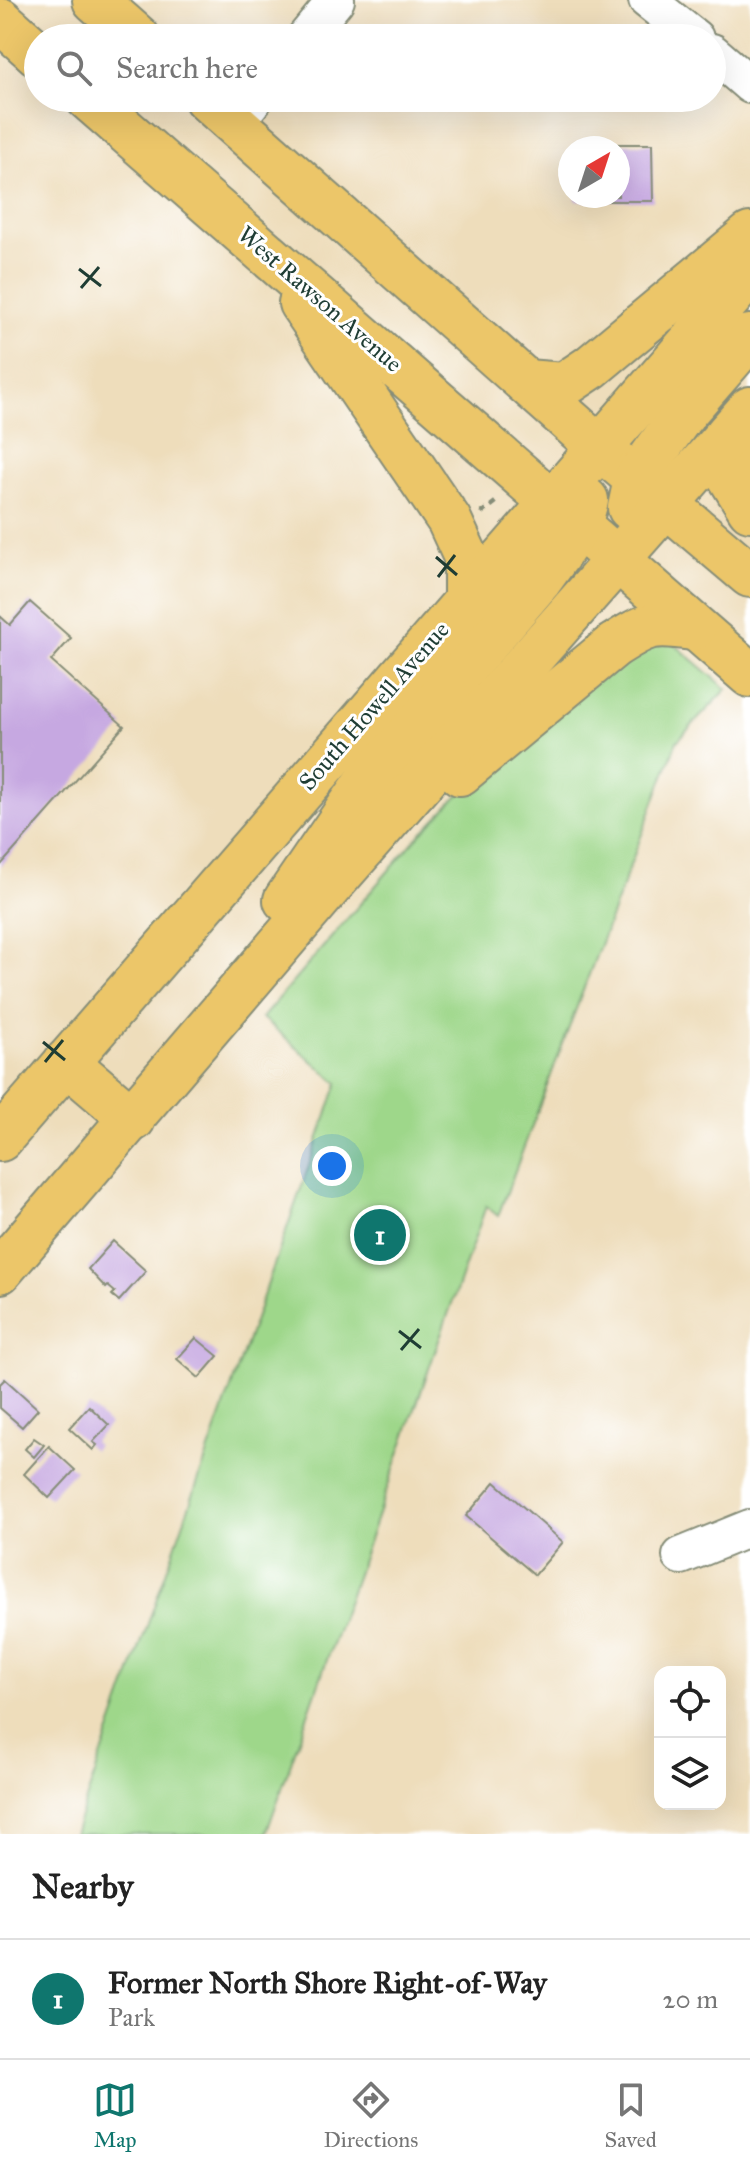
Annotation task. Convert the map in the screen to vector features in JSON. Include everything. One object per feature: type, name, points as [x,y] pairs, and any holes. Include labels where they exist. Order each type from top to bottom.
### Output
[{"type":"main road","points":[[95,0],[122,24]]},
{"type":"main road","points":[[0,20],[24,41]]},
{"type":"main road","name":"West Rawson Avenue","points":[[104,112],[750,675]]},
{"type":"main road","points":[[238,112],[526,382],[750,575]]},
{"type":"main road","points":[[526,382],[564,385],[591,367],[750,235]]},
{"type":"main road","points":[[266,251],[449,520],[466,557],[466,599]]},
{"type":"main road","name":"South Howell Avenue","points":[[0,1139],[466,599],[565,514],[599,447],[750,274]]},
{"type":"main road","points":[[0,1271],[336,879],[617,561],[651,492],[682,415],[750,337]]},
{"type":"main road","points":[[651,492],[740,421]]},
{"type":"main road","points":[[740,421],[727,472],[750,509]]},
{"type":"main road","points":[[224,1011],[264,933],[371,776],[539,581],[565,514]]},
{"type":"main road","points":[[336,879],[382,859],[469,763],[613,646],[639,628],[662,623],[693,628]]},
{"type":"main road","points":[[66,1062],[133,1119]]},
{"type":"lane","points":[[316,24],[336,0]]},
{"type":"lane","points":[[647,0],[677,24]]},
{"type":"lane","points":[[726,64],[750,85]]},
{"type":"lane","points":[[681,1556],[750,1528]]},
{"type":"green space","points":[[672,642],[727,689],[677,741],[498,1216],[486,1206],[266,1834],[74,1834],[338,1083],[262,1018],[415,840],[466,787],[628,645]]},
{"type":"building","points":[[630,144],[652,144],[653,201],[630,201]]},
{"type":"building","points":[[30,602],[71,638],[51,661],[124,726],[0,866],[0,616],[10,625]]},
{"type":"building","points":[[113,1241],[146,1271],[119,1301],[112,1295],[115,1292],[108,1286],[106,1288],[88,1269]]},
{"type":"building","points":[[196,1338],[218,1356],[199,1378],[177,1359]]},
{"type":"building","points":[[5,1379],[38,1409],[22,1427],[0,1408],[0,1384]]},
{"type":"building","points":[[89,1406],[109,1425],[93,1442],[97,1445],[93,1450],[69,1428]]},
{"type":"building","points":[[34,1438],[44,1445],[34,1457],[25,1449]]},
{"type":"building","points":[[49,1446],[75,1470],[49,1498],[24,1474]]},
{"type":"building","points":[[495,1482],[563,1542],[535,1575],[466,1516]]},
{"type":"place","name":"Former North Shore Right-of-Way","points":[[380,1235]]}]
